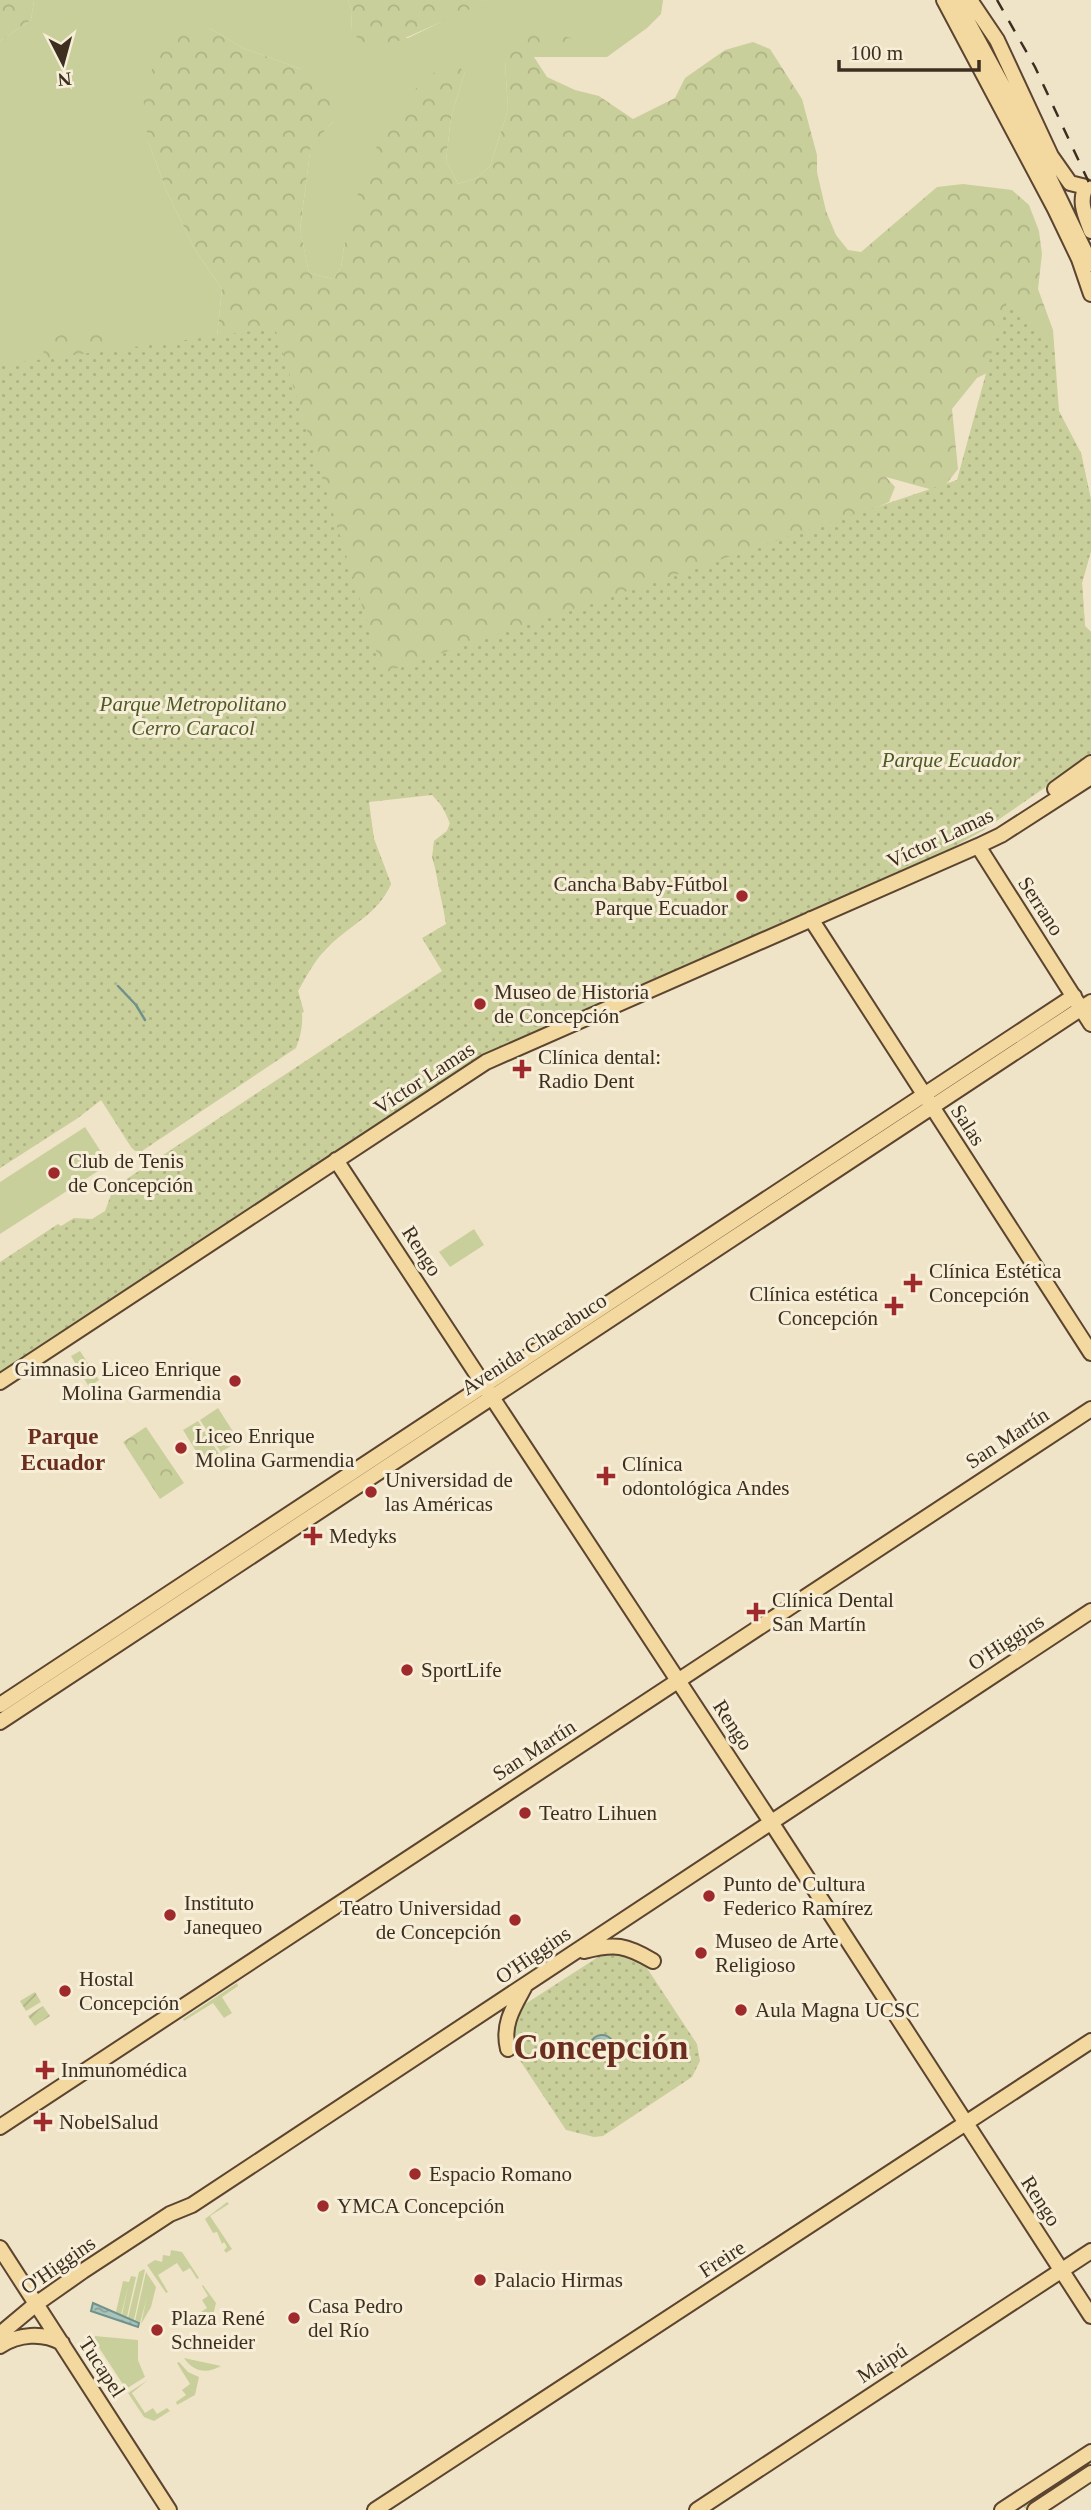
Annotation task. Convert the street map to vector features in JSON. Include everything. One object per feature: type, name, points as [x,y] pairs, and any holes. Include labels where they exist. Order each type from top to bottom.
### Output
[{"type":"main road","points":[[944,0],[962,21],[1021,119],[1091,264]]},
{"type":"main road","points":[[956,0],[962,21],[1079,259],[1091,294]]},
{"type":"main road","points":[[970,0],[1005,57],[1051,156],[1070,183],[1086,187],[1082,201],[1091,231]]},
{"type":"main road","points":[[962,21],[987,24]]},
{"type":"main road","points":[[1005,57],[1021,119]]},
{"type":"main road","points":[[978,846],[1002,825],[1091,763]]},
{"type":"main road","name":"Víctor Lamas","points":[[0,1382],[486,1062],[978,846],[1001,835],[1091,777]]},
{"type":"main road","name":"Serrano","points":[[978,846],[1082,1002],[1091,1024]]},
{"type":"main road","name":"Salas","points":[[811,919],[1091,1353]]},
{"type":"main road","name":"Avenida Chacabuco","points":[[0,1722],[489,1392],[1082,1002]]},
{"type":"main road","name":"Rengo","points":[[336,1160],[771,1822],[1091,2316]]},
{"type":"main road","name":"Avenida Chacabuco","points":[[0,1705],[489,1392]]},
{"type":"main road","name":"San Martín","points":[[0,2127],[1091,1409]]},
{"type":"main road","name":"O'Higgins","points":[[0,2334],[36,2304],[170,2214],[184,2210],[1091,1611]]},
{"type":"main road","points":[[572,1953],[621,1946],[653,1961]]},
{"type":"main road","points":[[508,2049],[507,2021],[526,1985]]},
{"type":"main road","name":"Freire","points":[[375,2510],[1091,2041]]},
{"type":"main road","name":"Tucapel","points":[[0,2248],[169,2510]]},
{"type":"main road","name":"Maipú","points":[[697,2510],[1091,2251]]},
{"type":"main road","points":[[0,2346],[9,2340],[26,2336],[47,2337],[62,2343]]},
{"type":"main road","points":[[1002,2510],[1091,2452]]},
{"type":"main road","points":[[1035,2510],[1091,2473]]},
{"type":"green space","points":[[0,0],[34,0],[31,20],[0,41]]},
{"type":"green space","points":[[34,0],[348,0],[352,11],[351,33],[408,38],[486,0],[663,0],[661,14],[647,28],[607,57],[534,57],[505,62],[508,110],[490,166],[477,178],[458,184],[446,161],[451,117],[465,72],[345,240],[341,268],[333,279],[309,273],[300,230],[311,144],[334,121],[301,69],[243,48],[209,28],[148,141],[167,192],[195,250],[222,289],[217,336],[242,380],[40,368],[0,394],[0,41],[31,20]]},
{"type":"green space","points":[[348,0],[486,0],[376,51],[351,33],[352,11]]},
{"type":"green space","points":[[209,28],[243,48],[301,69],[335,91],[334,121],[311,145],[300,229],[309,273],[333,279],[341,268],[345,240],[365,168],[399,106],[430,74],[456,65],[465,72],[451,117],[446,161],[458,184],[477,178],[490,166],[508,110],[505,62],[512,39],[544,32],[572,38],[534,57],[547,77],[575,90],[599,96],[633,119],[675,98],[685,78],[725,50],[753,42],[770,49],[802,99],[817,155],[817,172],[826,211],[836,235],[848,250],[861,252],[937,187],[963,184],[1012,190],[1029,205],[1039,231],[1042,254],[1038,289],[1053,330],[1054,343],[1035,355],[1001,366],[977,378],[952,409],[958,469],[940,492],[886,477],[895,487],[889,502],[857,516],[1081,453],[1091,500],[1091,551],[1082,583],[1085,626],[1091,632],[441,890],[432,857],[434,841],[447,831],[450,823],[433,791],[430,778],[368,801],[374,839],[391,884],[379,904],[338,938],[315,962],[298,991],[304,1012],[101,1100],[0,1168],[39,368],[46,343],[78,325],[114,342],[155,394],[242,380],[217,336],[222,289],[195,250],[167,192],[148,141],[142,87],[174,31]]},
{"type":"green space","name":"Parque Metropolitano Cerro Caracol","points":[[1007,296],[1054,343],[1059,411],[1081,453],[1091,500],[1091,551],[1082,583],[1085,626],[1091,632],[1091,756],[982,831],[948,850],[817,911],[499,1049],[0,1375],[0,1262],[58,1224],[61,1226],[74,1218],[92,1219],[105,1211],[112,1192],[120,1187],[119,1184],[442,971],[422,938],[446,924],[436,871],[434,841],[447,831],[450,824],[444,808],[432,795],[369,802],[374,839],[391,884],[379,904],[329,946],[308,973],[298,991],[302,1020],[296,1048],[142,1151],[135,1151],[131,1147],[101,1100],[0,1168],[0,365],[275,328],[383,673],[957,480]]},
{"type":"green space","name":"Club de Tenis de Concepción","points":[[85,1127],[109,1164],[0,1234],[0,1182]]},
{"type":"green space","points":[[474,1229],[484,1245],[450,1267],[439,1252]]},
{"type":"green space","points":[[80,1351],[99,1380],[89,1387],[71,1356]]},
{"type":"green space","points":[[218,1408],[239,1441],[221,1452],[200,1420]]},
{"type":"green space","points":[[198,1421],[219,1454],[204,1464],[183,1430]]},
{"type":"green space","points":[[146,1427],[184,1483],[160,1499],[123,1442]]},
{"type":"green space","points":[[609,1950],[641,1959],[697,2044],[700,2061],[692,2077],[603,2136],[594,2137],[566,2130],[509,2041],[519,2008]]},
{"type":"green space","points":[[237,1983],[238,1986],[222,1997],[232,2013],[224,2018],[213,2003],[184,2021],[183,2019]]},
{"type":"green space","points":[[35,1992],[41,2002],[26,2011],[20,2001]]},
{"type":"green space","points":[[43,2006],[50,2016],[35,2026],[28,2016]]},
{"type":"green space","points":[[227,2202],[229,2204],[210,2216],[232,2249],[226,2253],[224,2242],[222,2244],[217,2232],[213,2233],[205,2219]]},
{"type":"green space","points":[[171,2250],[182,2252],[199,2278],[197,2279],[190,2268],[183,2272],[177,2263],[158,2275],[168,2292],[166,2293],[147,2265],[155,2260],[162,2262],[163,2255],[170,2256]]},
{"type":"green space","points":[[144,2269],[134,2320],[128,2318],[139,2272]]},
{"type":"green space","points":[[146,2272],[156,2287],[151,2307],[141,2324],[147,2297],[140,2323],[135,2321]]},
{"type":"green space","points":[[131,2276],[136,2277],[127,2317],[122,2315],[128,2287],[121,2315],[116,2312],[123,2281],[129,2282]]},
{"type":"green space","points":[[203,2285],[216,2303],[211,2324],[200,2324],[191,2328],[187,2321],[207,2308],[202,2300],[208,2296]]},
{"type":"green space","points":[[95,2336],[138,2340],[138,2360],[145,2377],[126,2389],[94,2340]]},
{"type":"green space","points":[[184,2358],[221,2366],[211,2370],[196,2369]]},
{"type":"green space","points":[[177,2363],[188,2372],[199,2377],[195,2395],[177,2405],[176,2402],[186,2395],[182,2390],[190,2384]]},
{"type":"green space","points":[[148,2380],[132,2393],[145,2413],[153,2408],[157,2414],[167,2408],[170,2411],[154,2421],[144,2417],[128,2393]]},
{"type":"green space","points":[[1091,2461],[1028,2509],[1024,2508],[1024,2505]]},
{"type":"water","points":[[602,2035],[610,2039],[614,2047],[610,2055],[602,2059],[594,2055],[590,2047],[594,2039]]},
{"type":"water","points":[[93,2303],[139,2323],[138,2327],[91,2311]]},
{"type":"waterway","points":[[118,986],[136,1005],[145,1020]]},
{"type":"railway","points":[[997,0],[1035,67],[1091,187]]},
{"type":"place","name":"Cancha Baby-Fútbol Parque Ecuador","points":[[742,896]]},
{"type":"place","name":"Museo de Historia de Concepción","points":[[480,1004]]},
{"type":"place","name":"Clínica dental: Radio Dent","points":[[522,1069]]},
{"type":"place","name":"Club de Tenis de Concepción","points":[[54,1173]]},
{"type":"place","name":"Clínica Estética Concepción","points":[[913,1283]]},
{"type":"place","name":"Clínica estética Concepción","points":[[894,1306]]},
{"type":"place","name":"Gimnasio Liceo Enrique Molina Garmendia","points":[[235,1381]]},
{"type":"place","name":"Liceo Enrique Molina Garmendia","points":[[181,1448]]},
{"type":"place","name":"Clínica odontológica Andes","points":[[606,1476]]},
{"type":"place","name":"Universidad de las Américas","points":[[371,1492]]},
{"type":"place","name":"Medyks","points":[[313,1536]]},
{"type":"place","name":"Clínica Dental San Martín","points":[[756,1612]]},
{"type":"place","name":"SportLife","points":[[407,1670]]},
{"type":"place","name":"Teatro Lihuen","points":[[525,1813]]},
{"type":"place","name":"Punto de Cultura Federico Ramírez","points":[[709,1896]]},
{"type":"place","name":"Instituto Janequeo","points":[[170,1915]]},
{"type":"place","name":"Teatro Universidad de Concepción","points":[[515,1920]]},
{"type":"place","name":"Museo de Arte Religioso","points":[[701,1953]]},
{"type":"place","name":"Hostal Concepción","points":[[65,1991]]},
{"type":"place","name":"Aula Magna UCSC","points":[[741,2010]]},
{"type":"place","name":"Inmunomédica","points":[[45,2070]]},
{"type":"place","name":"NobelSalud","points":[[43,2122]]},
{"type":"place","name":"Espacio Romano","points":[[415,2174]]},
{"type":"place","name":"YMCA Concepción","points":[[323,2206]]},
{"type":"place","name":"Palacio Hirmas","points":[[480,2280]]},
{"type":"place","name":"Casa Pedro del Río","points":[[294,2318]]},
{"type":"place","name":"Plaza René Schneider","points":[[157,2330]]},
{"type":"district","name":"Parque Ecuador","points":[[63,1449]]},
{"type":"district","name":"Concepción","points":[[601,2047]]}]
